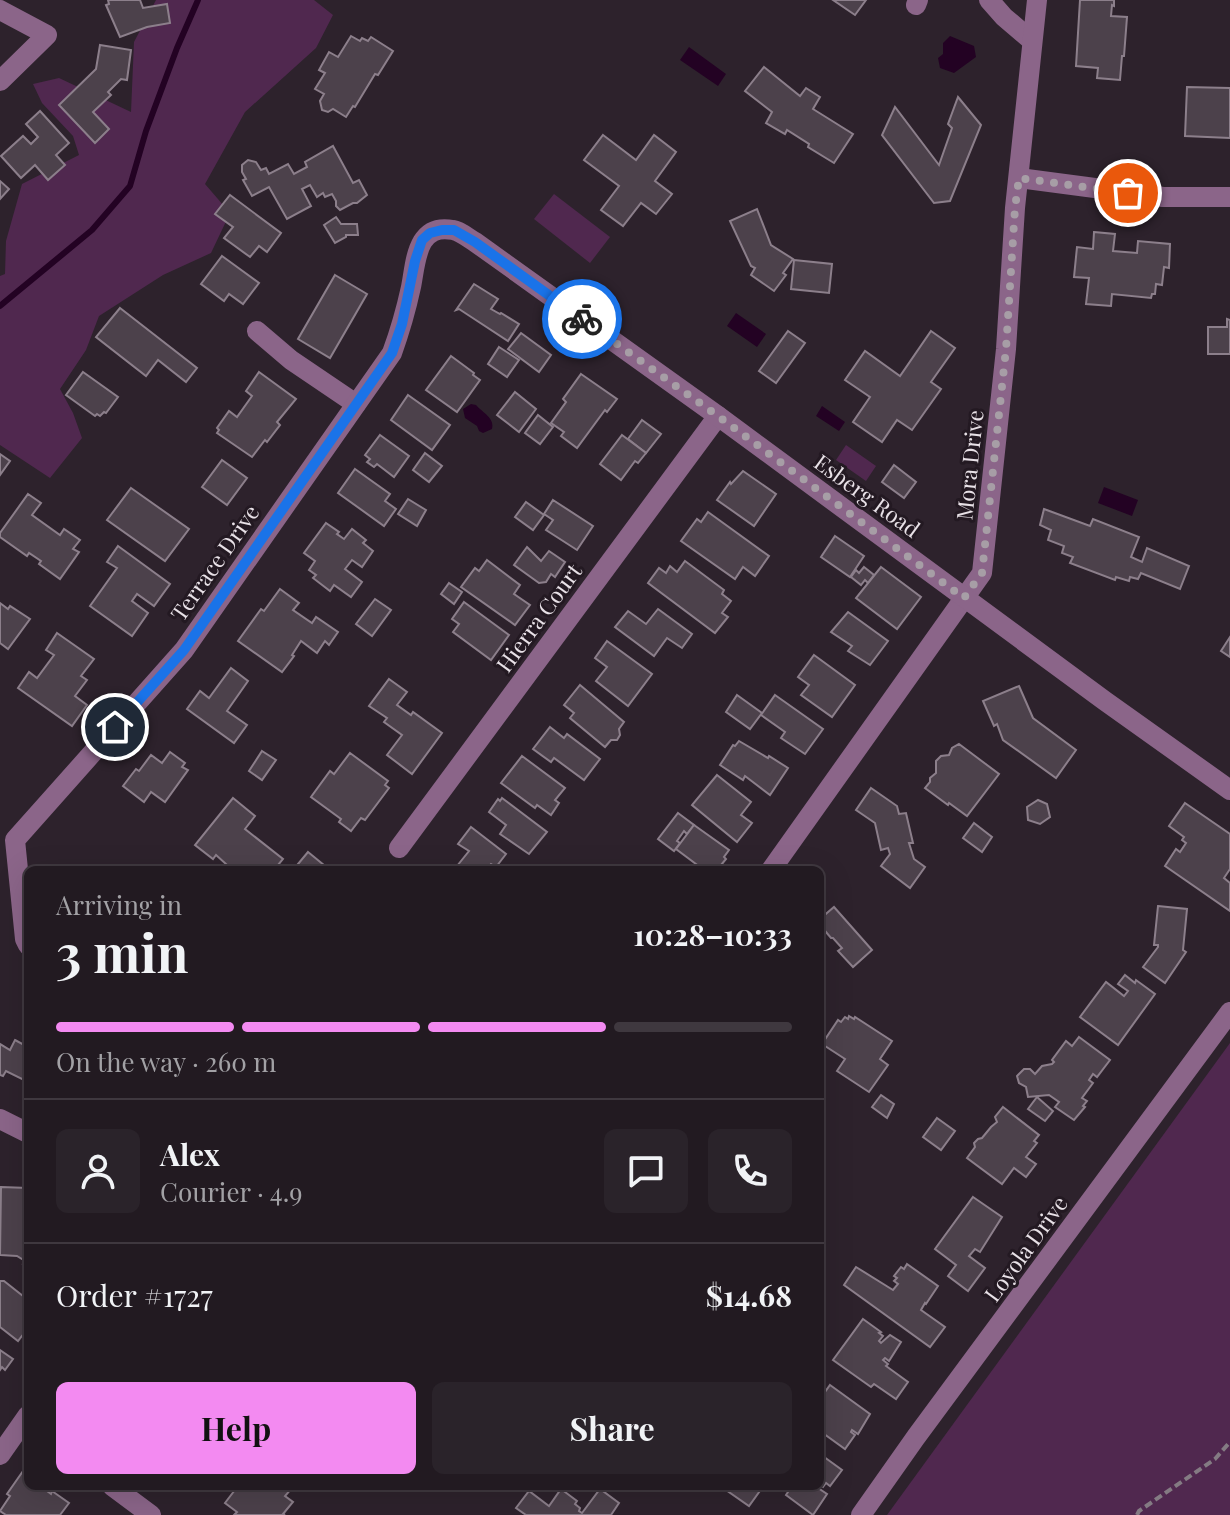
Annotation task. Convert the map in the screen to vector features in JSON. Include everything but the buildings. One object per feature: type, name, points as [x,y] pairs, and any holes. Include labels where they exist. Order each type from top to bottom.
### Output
[{"type":"street","points":[[989,0],[1031,40]]},
{"type":"street","name":"Mora Drive","points":[[774,866],[982,573],[1006,349],[1015,208],[1037,0]]},
{"type":"street","points":[[0,10],[47,35],[0,81]]},
{"type":"street","points":[[1019,178],[1163,197],[1230,197]]},
{"type":"street","name":"Terrace Drive","points":[[24,933],[7,839],[184,650],[392,353],[422,240],[430,233],[454,230],[475,242]]},
{"type":"street","name":"Esberg Road","points":[[475,242],[1230,790]]},
{"type":"street","points":[[257,331],[291,360],[356,404]]},
{"type":"street","name":"Hierra Court","points":[[399,848],[718,416]]},
{"type":"street","name":"Loyola Drive","points":[[861,1515],[1230,1012]]},
{"type":"street","points":[[0,1119],[24,1131]]},
{"type":"street","points":[[0,1455],[24,1423]]},
{"type":"street","points":[[117,1490],[151,1515]]},
{"type":"path","points":[[1137,1515],[1215,1459],[1230,1442]]},
{"type":"shaded area","points":[[156,0],[314,0],[333,15],[316,48],[245,112],[205,184],[230,213],[211,253],[163,275],[99,316],[86,350],[60,389],[82,438],[50,478],[0,445],[0,276],[5,274],[6,241],[22,184],[79,155],[73,136],[42,103],[33,84],[59,78],[131,112],[134,42]]},
{"type":"shaded area","points":[[950,36],[974,46],[976,57],[954,73],[940,68],[938,58],[943,54],[943,43]]},
{"type":"shaded area","points":[[689,47],[726,74],[718,86],[680,60]]},
{"type":"shaded area","points":[[554,194],[610,237],[590,263],[534,219]]},
{"type":"shaded area","points":[[736,313],[766,334],[757,347],[727,326]]},
{"type":"shaded area","points":[[471,404],[488,416],[492,429],[483,433],[465,418],[463,409]]},
{"type":"shaded area","points":[[822,406],[845,422],[839,431],[816,416]]},
{"type":"shaded area","points":[[846,445],[876,466],[866,481],[836,460]]},
{"type":"shaded area","points":[[1104,487],[1138,500],[1132,516],[1098,503]]},
{"type":"shaded area","points":[[1230,1043],[1230,1515],[887,1515]]},
{"type":"waterway","points":[[0,306],[92,230],[130,186],[146,131],[198,0]]},
{"type":"way so far","points":[[582,319],[964,598],[982,573],[1006,349],[1019,178],[1128,193]]},
{"type":"route","points":[[115,727],[184,650],[392,353],[402,324],[415,261],[422,240],[430,233],[454,230],[582,319]]}]
